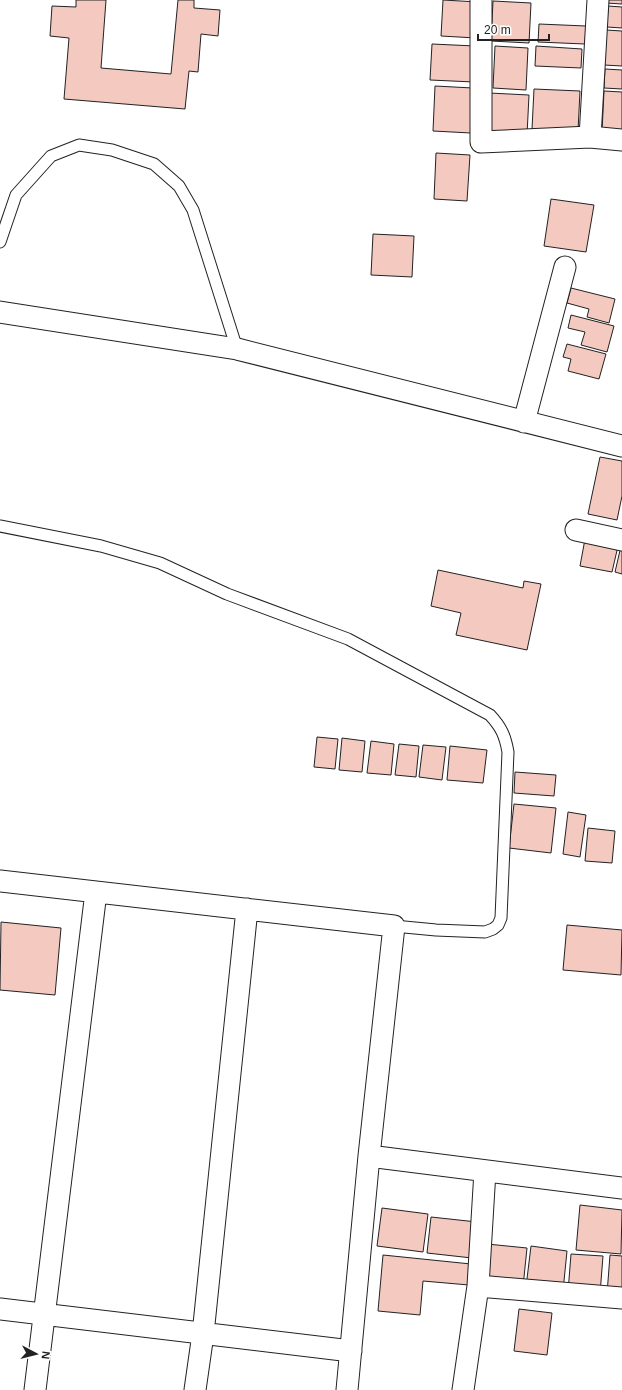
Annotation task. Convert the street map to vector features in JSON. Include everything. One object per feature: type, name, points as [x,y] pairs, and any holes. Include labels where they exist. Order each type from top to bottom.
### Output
[{"type":"street","points":[[481,0],[480,142],[590,137],[622,140]]},
{"type":"street","points":[[590,137],[598,0]]},
{"type":"street","points":[[524,422],[565,267]]},
{"type":"street","points":[[0,312],[237,349],[622,446]]},
{"type":"street","points":[[576,530],[622,540]]},
{"type":"street","points":[[0,881],[394,926],[369,1156],[347,1390]]},
{"type":"street","points":[[35,1390],[96,892]]},
{"type":"street","points":[[195,1390],[203,1334],[246,909]]},
{"type":"street","points":[[369,1156],[622,1188]]},
{"type":"street","points":[[463,1390],[478,1286],[485,1171]]},
{"type":"street","points":[[478,1286],[622,1298]]},
{"type":"street","points":[[0,1309],[351,1351]]},
{"type":"lane","points":[[0,242],[16,195],[51,156],[79,145],[112,150],[154,164],[179,186],[193,210],[237,349]]},
{"type":"lane","points":[[0,526],[101,546],[160,563],[227,594],[348,639],[490,714],[500,726],[506,739],[508,752],[501,918],[498,925],[485,932],[436,930],[394,926]]},
{"type":"building","points":[[76,0],[106,0],[101,68],[171,74],[178,0],[194,0],[194,8],[220,10],[218,36],[201,34],[198,72],[189,71],[185,109],[64,99],[69,38],[50,36],[52,6],[76,7]]},
{"type":"building","points":[[443,0],[478,2],[476,38],[441,36]]},
{"type":"building","points":[[607,0],[622,0],[622,4],[606,3]]},
{"type":"building","points":[[493,1],[531,3],[529,43],[491,41]]},
{"type":"building","points":[[608,6],[622,7],[622,28],[607,27]]},
{"type":"building","points":[[539,24],[586,26],[585,44],[538,42]]},
{"type":"building","points":[[606,30],[622,31],[622,66],[604,65]]},
{"type":"building","points":[[432,44],[475,46],[474,82],[430,80]]},
{"type":"building","points":[[495,46],[528,48],[526,90],[493,88]]},
{"type":"building","points":[[536,46],[582,49],[581,68],[535,66]]},
{"type":"building","points":[[605,69],[622,70],[622,89],[604,88]]},
{"type":"building","points":[[435,86],[473,88],[471,133],[433,131]]},
{"type":"building","points":[[534,89],[580,91],[578,131],[532,129]]},
{"type":"building","points":[[604,91],[622,92],[622,133],[602,132]]},
{"type":"building","points":[[489,93],[529,95],[527,135],[487,133]]},
{"type":"building","points":[[436,153],[470,155],[467,201],[434,199]]},
{"type":"building","points":[[551,199],[594,205],[586,252],[544,246]]},
{"type":"building","points":[[373,234],[414,236],[412,277],[371,275]]},
{"type":"building","points":[[571,288],[615,299],[609,323],[587,317],[589,309],[567,303]]},
{"type":"building","points":[[571,315],[614,326],[607,352],[581,345],[585,332],[568,328]]},
{"type":"building","points":[[567,344],[606,354],[599,379],[568,371],[571,359],[563,357]]},
{"type":"building","points":[[600,457],[622,461],[622,496],[617,520],[588,514]]},
{"type":"building","points":[[585,539],[618,546],[612,572],[580,566]]},
{"type":"building","points":[[622,546],[622,574],[615,572]]},
{"type":"building","points":[[438,570],[523,588],[524,581],[541,584],[527,650],[456,635],[461,613],[431,606]]},
{"type":"building","points":[[317,737],[338,739],[335,769],[314,767]]},
{"type":"building","points":[[342,738],[365,741],[362,772],[339,770]]},
{"type":"building","points":[[371,741],[394,744],[391,775],[367,773]]},
{"type":"building","points":[[399,744],[419,746],[416,777],[395,775]]},
{"type":"building","points":[[423,745],[446,747],[442,780],[419,777]]},
{"type":"building","points":[[450,746],[487,750],[483,783],[447,780]]},
{"type":"building","points":[[515,772],[556,775],[554,796],[514,793]]},
{"type":"building","points":[[514,804],[556,808],[551,853],[509,848]]},
{"type":"building","points":[[568,812],[586,815],[580,857],[563,854]]},
{"type":"building","points":[[588,828],[615,831],[612,863],[585,861]]},
{"type":"building","points":[[1,922],[61,928],[55,995],[0,990]]},
{"type":"building","points":[[567,925],[622,930],[621,975],[563,970]]},
{"type":"building","points":[[580,1205],[622,1210],[621,1254],[576,1250]]},
{"type":"building","points":[[382,1208],[428,1214],[423,1252],[377,1246]]},
{"type":"building","points":[[431,1217],[477,1222],[472,1258],[427,1253]]},
{"type":"building","points":[[487,1244],[527,1248],[523,1287],[482,1283]]},
{"type":"building","points":[[531,1246],[567,1251],[563,1291],[526,1287]]},
{"type":"building","points":[[571,1254],[603,1256],[600,1294],[568,1292]]},
{"type":"building","points":[[383,1255],[471,1264],[469,1285],[423,1281],[420,1315],[378,1311]]},
{"type":"building","points":[[610,1255],[622,1256],[622,1295],[607,1294]]},
{"type":"building","points":[[519,1309],[552,1313],[547,1355],[514,1351]]}]
